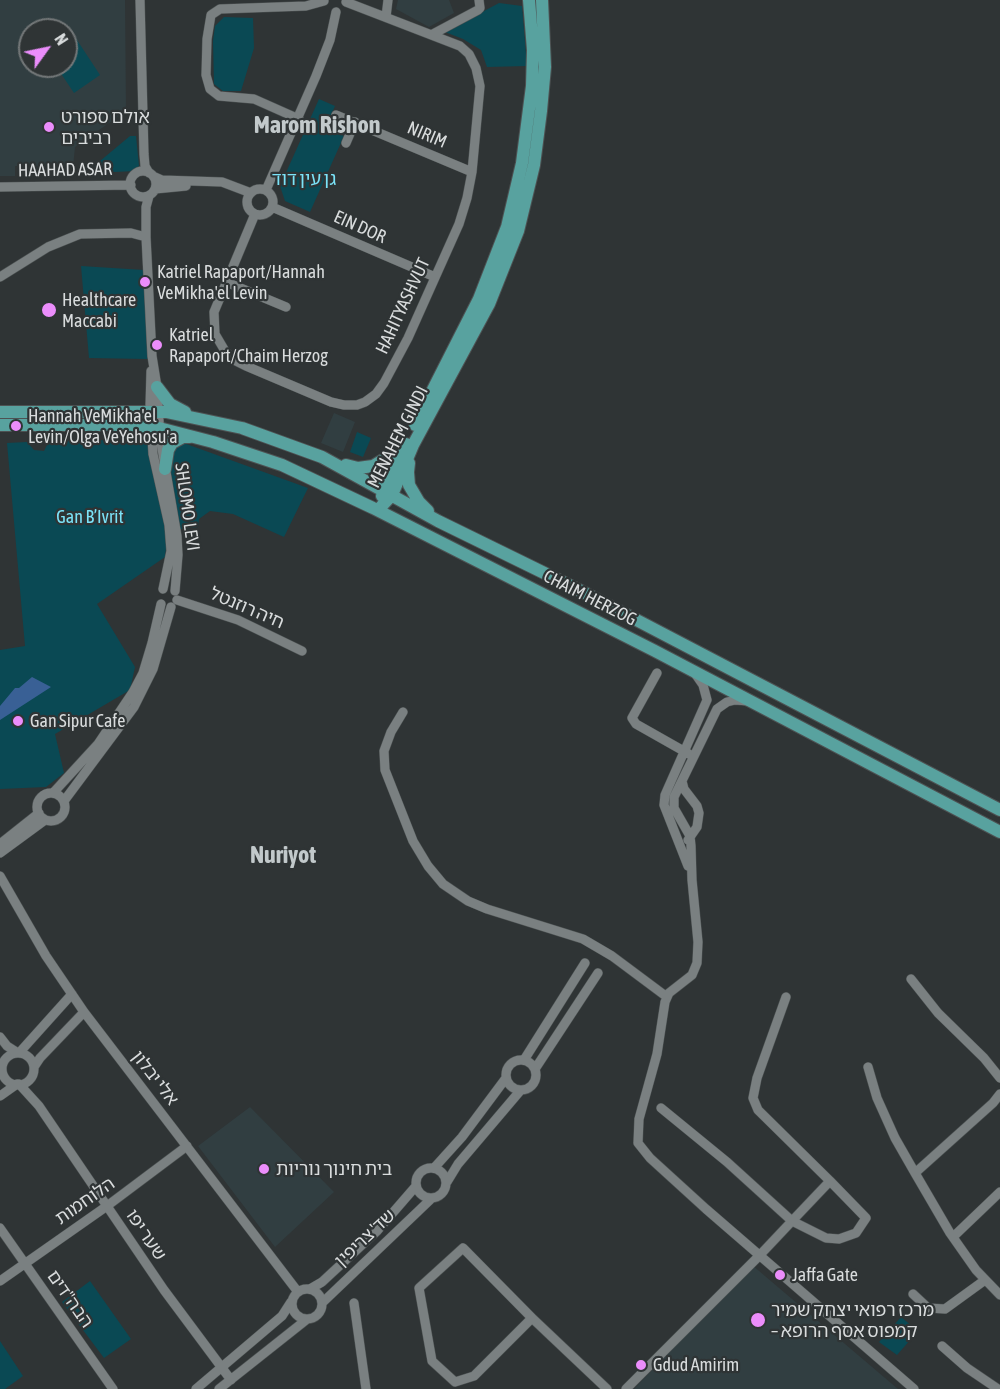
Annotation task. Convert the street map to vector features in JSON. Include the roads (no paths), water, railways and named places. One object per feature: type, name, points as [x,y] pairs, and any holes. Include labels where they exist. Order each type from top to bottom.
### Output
[{"type":"main road","name":"MENAHEM GINDI","points":[[378,510],[479,299],[507,227],[522,163],[530,110],[533,50],[529,0]]},
{"type":"main road","name":"MENAHEM GINDI","points":[[411,440],[489,304],[518,231],[534,165],[539,131],[545,67],[542,0]]},
{"type":"main road","points":[[157,387],[170,404],[181,411],[217,423]]},
{"type":"main road","name":"CHAIM HERZOG","points":[[0,412],[154,411],[242,428],[322,457],[438,521],[581,591],[1000,810]]},
{"type":"main road","name":"CHAIM HERZOG","points":[[0,425],[107,425],[155,428],[193,437],[282,465],[378,510],[692,670],[1000,832]]},
{"type":"main road","points":[[165,469],[168,450],[172,443],[183,437],[193,437]]},
{"type":"main road","points":[[322,457],[358,468],[373,466],[411,440]]},
{"type":"main road","points":[[411,440],[409,485],[419,502],[438,521]]},
{"type":"street","points":[[140,0],[144,160],[147,174],[156,182],[148,194],[146,216],[155,428]]},
{"type":"street","points":[[386,16],[388,0]]},
{"type":"street","points":[[433,34],[478,10],[479,0]]},
{"type":"street","points":[[299,119],[254,99],[219,96],[210,89],[206,75],[207,39],[212,15],[220,9],[306,6],[324,1],[329,10],[336,12],[344,8],[346,1]]},
{"type":"street","name":"HAHITYASHVUT","points":[[255,214],[214,312],[215,334],[225,351],[234,360],[246,366],[321,398],[344,405],[357,405],[376,394],[408,338],[459,224],[472,172],[480,86],[476,68],[469,54],[460,46],[346,1]]},
{"type":"street","points":[[266,190],[299,119],[330,40],[336,12]]},
{"type":"street","name":"NIRIM","points":[[336,114],[472,172]]},
{"type":"street","points":[[346,143],[355,122]]},
{"type":"street","points":[[249,196],[222,183],[162,180],[147,174],[134,175],[131,185],[135,194],[148,194],[169,187],[221,186],[238,194],[249,196],[258,189],[266,190],[271,196],[272,207],[267,213],[255,214],[249,208],[249,196]]},
{"type":"street","name":"HAAHAD ASAR","points":[[0,187],[131,185]]},
{"type":"street","name":"EIN DOR","points":[[272,207],[435,277]]},
{"type":"street","points":[[0,277],[48,247],[80,234],[131,233],[146,237]]},
{"type":"street","points":[[226,282],[286,307]]},
{"type":"street","points":[[152,356],[157,387],[154,411]]},
{"type":"street","name":"SHLOMO LEVI","points":[[64,801],[134,707],[153,669],[171,600],[178,555],[177,536],[155,428]]},
{"type":"street","name":"SHLOMO LEVI","points":[[155,428],[153,454],[169,525],[171,551],[163,589],[158,597],[171,600]]},
{"type":"street","name":"חיה רוזנטל","points":[[163,589],[169,587],[171,600],[238,620],[302,651]]},
{"type":"street","name":"SHLOMO LEVI","points":[[53,794],[98,744],[133,692],[143,673],[152,643],[171,600]]},
{"type":"street","points":[[692,670],[703,685],[707,700],[665,795],[664,805],[680,842],[692,880]]},
{"type":"street","points":[[657,673],[632,718],[636,724],[694,757]]},
{"type":"street","points":[[753,702],[735,700],[717,709],[674,797],[674,808],[690,839],[698,942],[697,963],[692,975],[667,997],[665,1002],[657,1054],[639,1119],[639,1143],[650,1158],[759,1256],[914,1389]]},
{"type":"street","points":[[403,712],[384,750],[385,770],[413,841],[428,866],[443,884],[468,901],[487,909],[583,939],[612,956],[667,997]]},
{"type":"street","points":[[680,842],[690,839],[697,827],[699,813],[697,806],[684,789],[682,781]]},
{"type":"street","points":[[53,794],[64,801],[65,810],[61,818],[53,821],[42,816],[38,803],[40,799],[53,794]]},
{"type":"street","points":[[0,844],[42,816]]},
{"type":"street","points":[[0,853],[42,816]]},
{"type":"street","name":"אלי יבלון","points":[[0,876],[46,956],[84,1012],[298,1292]]},
{"type":"street","points":[[524,1060],[585,963]]},
{"type":"street","points":[[535,1069],[528,1062],[519,1060],[510,1064],[505,1073],[506,1078],[511,1087],[520,1091],[534,1084],[535,1069],[598,973]]},
{"type":"street","points":[[911,979],[938,1013],[984,1058],[1000,1078]]},
{"type":"street","points":[[2,1067],[8,1057],[18,1053],[72,994]]},
{"type":"street","points":[[661,1108],[727,1162],[792,1221],[826,1238],[839,1239],[856,1233],[866,1218],[758,1110],[753,1098],[757,1078],[786,997]]},
{"type":"street","points":[[0,1096],[18,1084],[27,1082],[40,1058],[84,1012]]},
{"type":"street","points":[[0,1037],[7,1046],[29,1058],[34,1067]]},
{"type":"street","points":[[0,1046],[2,1067],[7,1080],[18,1084]]},
{"type":"street","points":[[868,1067],[877,1098],[915,1173],[953,1237],[976,1270],[1000,1295]]},
{"type":"street","name":"שער יפו","points":[[31,1077],[31,1086],[39,1106]]},
{"type":"street","points":[[434,1168],[462,1137],[506,1078]]},
{"type":"street","name":"שער יפו","points":[[18,1084],[39,1106],[164,1290],[231,1380]]},
{"type":"street","points":[[447,1182],[443,1173],[434,1168],[427,1168],[420,1172],[416,1186],[421,1195],[431,1198],[441,1196],[458,1164],[520,1091]]},
{"type":"street","points":[[915,1173],[993,1103],[1000,1094]]},
{"type":"street","name":"הלוחמות","points":[[0,1281],[107,1206],[187,1146]]},
{"type":"street","points":[[626,1389],[759,1256],[830,1181]]},
{"type":"street","name":"שד' צריפין","points":[[310,1289],[322,1282],[377,1231],[416,1186]]},
{"type":"street","points":[[953,1237],[1000,1192]]},
{"type":"street","name":"שד' צריפין","points":[[322,1303],[431,1198]]},
{"type":"street","name":"הבה\"דים","points":[[0,1228],[113,1389]]},
{"type":"street","points":[[532,1318],[474,1376],[455,1382],[432,1362],[419,1288],[463,1248],[607,1389]]},
{"type":"street","points":[[913,1294],[928,1308],[945,1309],[986,1280]]},
{"type":"street","points":[[196,1389],[282,1316],[291,1302],[298,1292],[310,1289],[318,1294],[322,1303],[320,1313],[312,1319],[301,1319],[293,1312],[291,1302]]},
{"type":"street","points":[[354,1303],[366,1389]]},
{"type":"street","points":[[219,1389],[306,1320]]},
{"type":"street","points":[[942,1346],[967,1368],[998,1389]]},
{"type":"water","points":[[32,677],[51,687],[0,720],[0,706],[15,688],[19,688]]},
{"type":"place","name":"אולם ספורט רביבים","points":[[49,127]]},
{"type":"place","name":"Katriel Rapaport/Hannah VeMikha'el Levin","points":[[145,282]]},
{"type":"place","name":"Healthcare Maccabi","points":[[49,310]]},
{"type":"place","name":"Katriel Rapaport/Chaim Herzog","points":[[157,345]]},
{"type":"place","name":"Hannah VeMikha'el Levin/Olga VeYehosu'a","points":[[16,426]]},
{"type":"place","name":"Gan Sipur Cafe","points":[[18,721]]},
{"type":"place","name":"בית חינוך נוריות","points":[[264,1169]]},
{"type":"place","name":"Jaffa Gate","points":[[780,1275]]},
{"type":"place","name":"מרכז רפואי יצחק שמיר – קמפוס אסף הרופא","points":[[758,1320]]},
{"type":"place","name":"Gdud Amirim","points":[[641,1365]]},
{"type":"district","name":"Marom Rishon","points":[[317,125]]},
{"type":"district","name":"Nuriyot","points":[[283,855]]},
{"type":"park label","name":"גן עין דוד","points":[[304,179]]},
{"type":"park label","name":"Gan B’Ivrit","points":[[90,517]]}]
